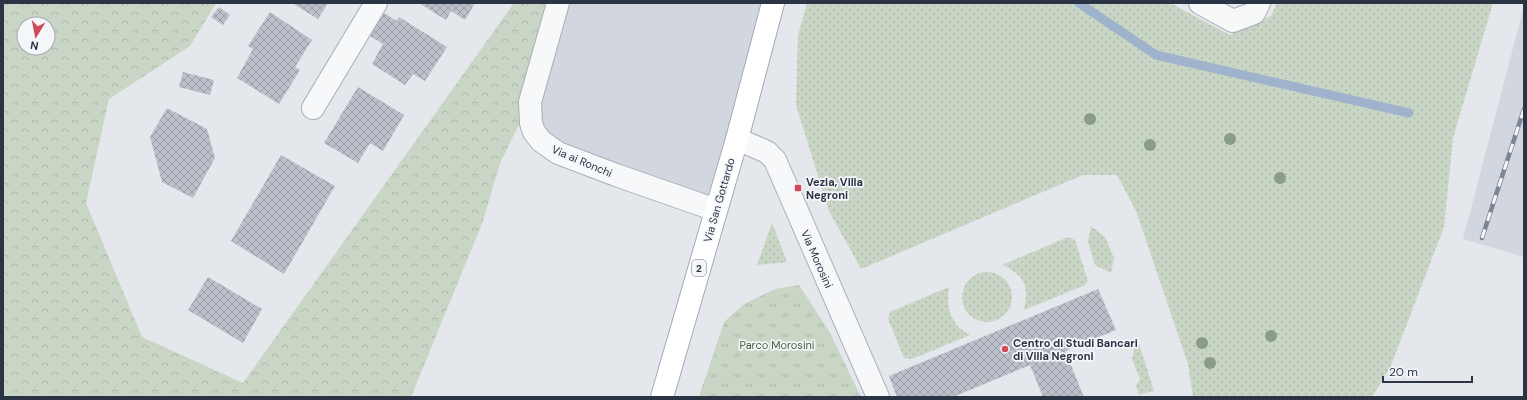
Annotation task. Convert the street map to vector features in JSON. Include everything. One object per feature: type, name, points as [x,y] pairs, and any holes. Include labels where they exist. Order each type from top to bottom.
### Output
[{"type":"main road","name":"Via San Gottardo","points":[[662,397],[737,140],[773,3]]},
{"type":"street","points":[[312,108],[376,3]]},
{"type":"street","name":"Via ai Ronchi","points":[[558,3],[530,102],[531,123],[534,132],[541,141],[558,153],[716,210]]},
{"type":"street","points":[[1200,3],[1233,21],[1254,13],[1259,3]]},
{"type":"street","name":"Via Morosini","points":[[737,140],[768,152],[775,160],[878,397]]},
{"type":"shaded area","points":[[558,3],[772,3],[716,210],[558,153],[531,123]]},
{"type":"shaded area","points":[[1524,6],[1524,257],[1463,239]]},
{"type":"green space","points":[[3,3],[216,3],[190,46],[109,99],[86,203],[142,337],[243,383],[514,3],[558,3],[530,102],[500,163],[483,221],[411,397],[3,397]]},
{"type":"green space","points":[[807,3],[1170,3],[1230,35],[1271,16],[1277,3],[1493,3],[1453,138],[1444,227],[1390,368],[1372,397],[1193,397],[1188,364],[1136,211],[1117,175],[1083,175],[861,269],[829,211],[796,105],[798,35]]},
{"type":"green space","points":[[772,223],[787,262],[757,265]]},
{"type":"green space","points":[[1091,226],[1105,237],[1114,258],[1111,273],[1095,265],[1088,242]]},
{"type":"green space","points":[[1068,237],[1075,240],[1088,281],[1085,285],[1024,310],[1026,294],[1024,282],[1016,273],[1002,265]]},
{"type":"green space","points":[[982,272],[992,272],[1005,279],[1012,292],[1012,302],[1005,315],[992,322],[982,322],[973,318],[966,311],[962,302],[962,292],[966,283],[973,276]]},
{"type":"green space","name":"Parco Morosini","points":[[799,285],[829,331],[861,397],[699,397],[724,322],[744,304],[775,289]]},
{"type":"green space","points":[[949,287],[948,301],[951,314],[958,326],[970,335],[912,359],[904,358],[888,319],[890,312]]},
{"type":"green space","points":[[1137,337],[1154,391],[1139,395],[1136,386],[1140,379],[1132,359]]},
{"type":"building","points":[[292,3],[328,3],[318,19]]},
{"type":"building","points":[[419,3],[475,3],[465,20],[451,11],[446,20]]},
{"type":"building","points":[[219,7],[230,15],[223,25],[211,17]]},
{"type":"building","points":[[270,12],[312,40],[295,67],[300,70],[279,104],[237,78],[253,49],[248,46]]},
{"type":"building","points":[[384,13],[397,21],[399,17],[447,47],[425,81],[413,74],[405,85],[372,64],[383,44],[370,36]]},
{"type":"building","points":[[183,72],[214,80],[210,95],[179,87]]},
{"type":"building","points":[[358,87],[404,115],[383,151],[370,143],[358,163],[324,143]]},
{"type":"building","points":[[167,108],[207,129],[215,158],[193,198],[162,182],[150,137]]},
{"type":"building","points":[[281,155],[335,186],[284,274],[231,241]]},
{"type":"building","points":[[208,277],[262,309],[243,343],[188,310]]},
{"type":"building","points":[[1098,289],[1116,330],[1065,351],[1084,397],[1043,397],[1030,365],[953,397],[897,397],[889,376]]},
{"type":"waterway","points":[[1079,3],[1156,55],[1409,113]]},
{"type":"railway","points":[[1482,238],[1524,109]]},
{"type":"place","name":"Vezia, Villa Negroni","points":[[798,188]]},
{"type":"place","name":"Centro di Studi Bancari di Villa Negroni","points":[[1005,349]]}]
